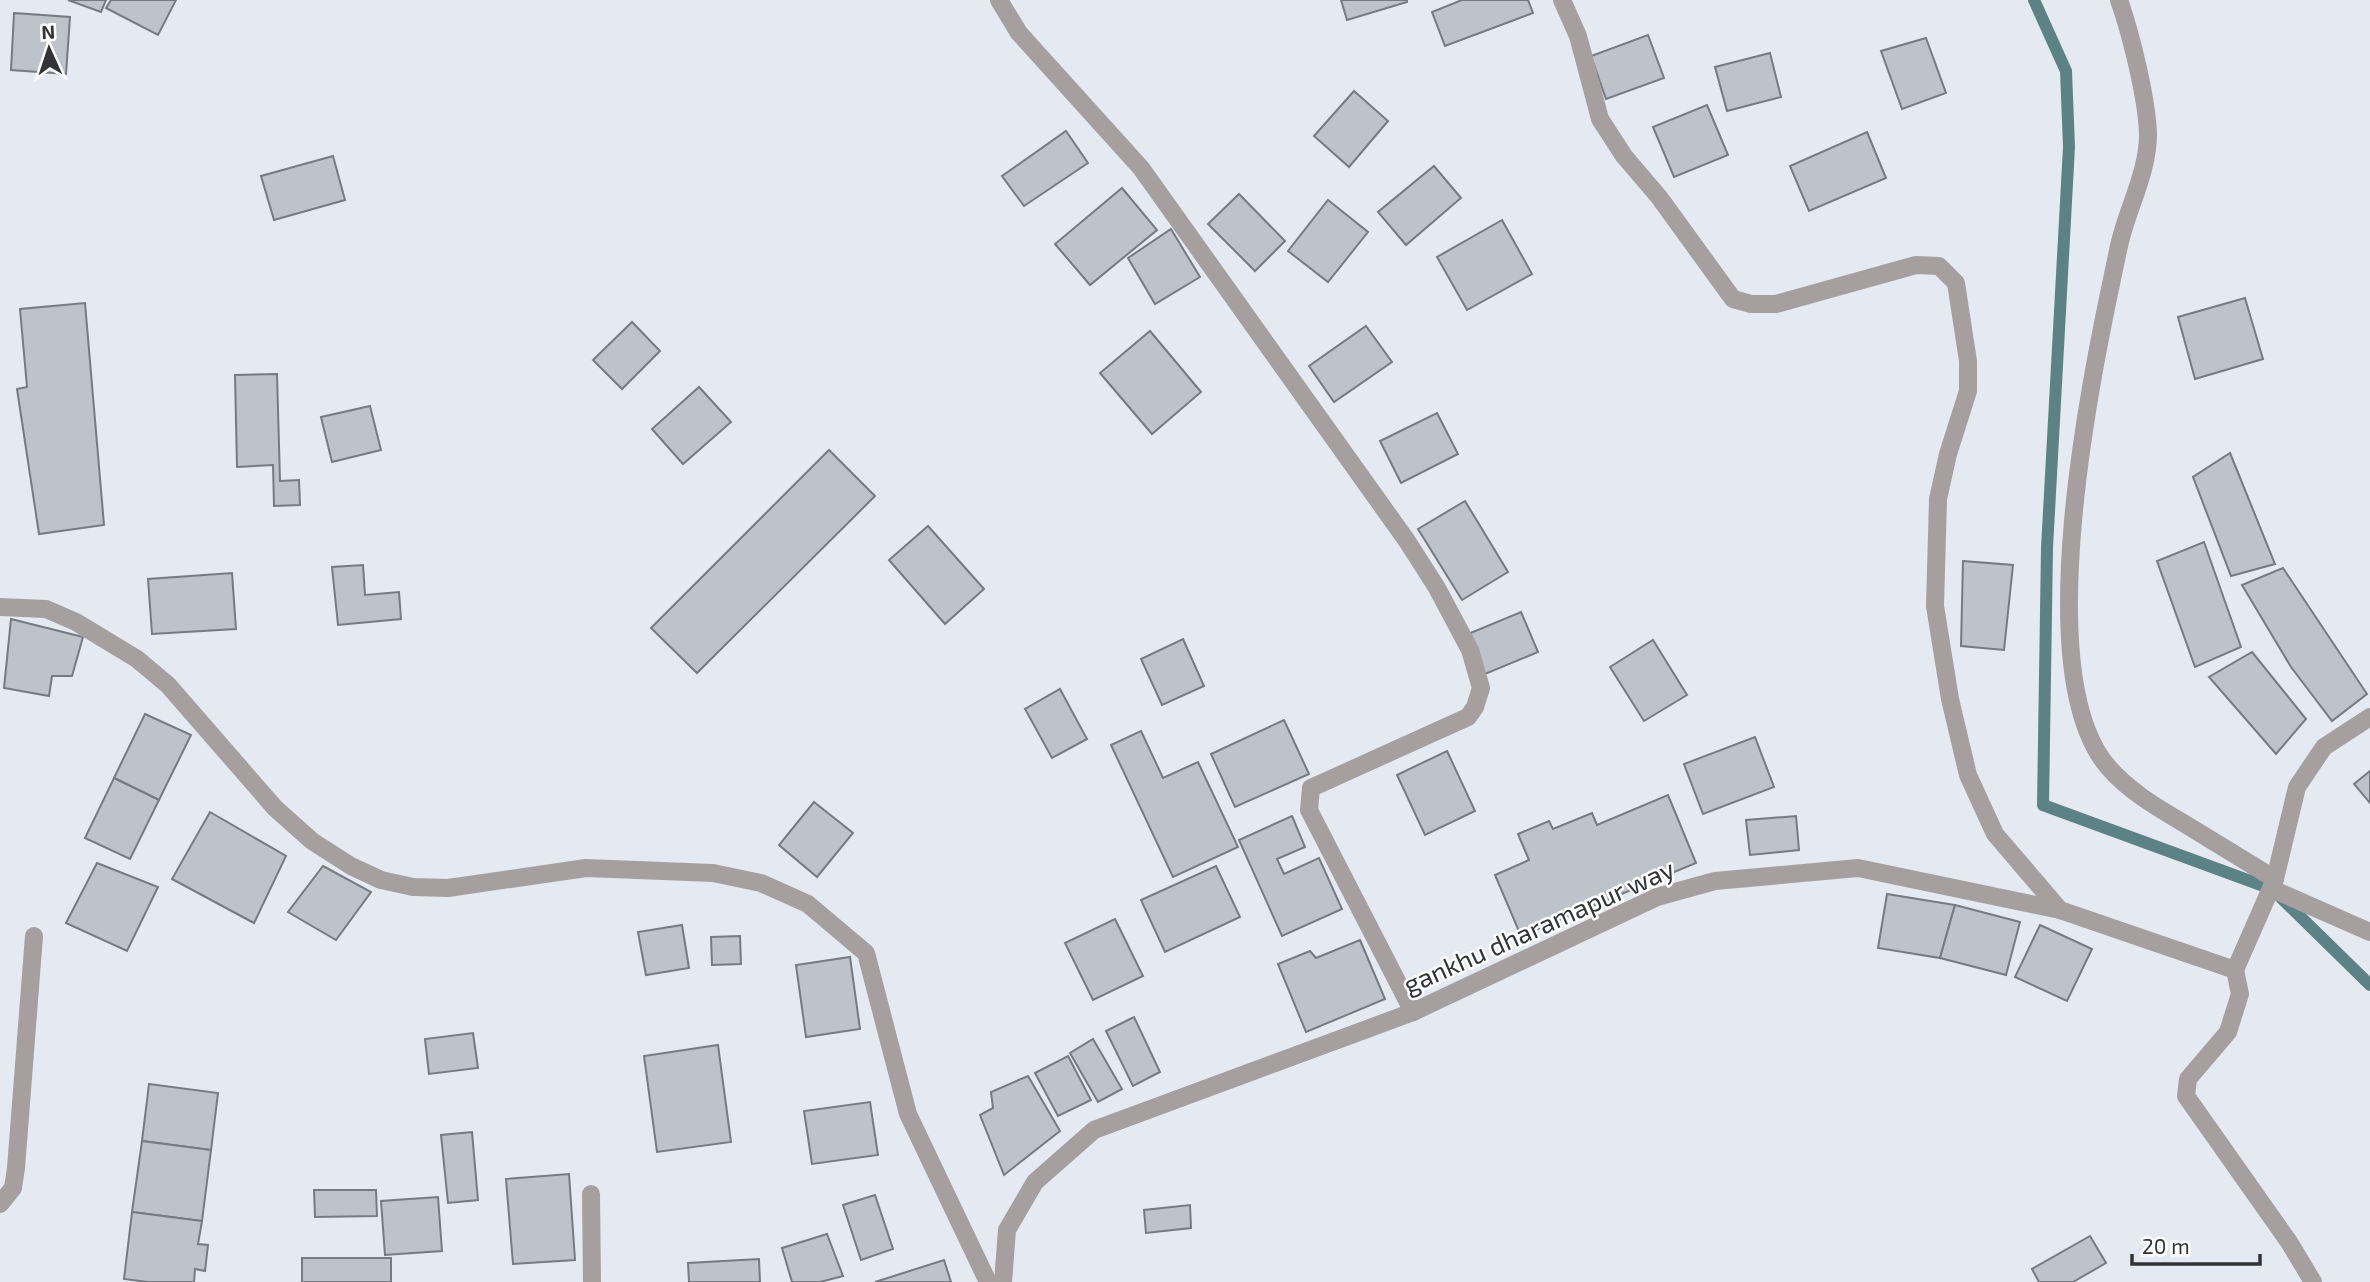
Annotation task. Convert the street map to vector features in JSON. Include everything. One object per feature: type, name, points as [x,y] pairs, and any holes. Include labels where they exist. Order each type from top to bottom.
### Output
[{"type":"street","points":[[999,0],[1019,33],[1141,168],[1407,541],[1437,588],[1470,650],[1481,688],[1475,707],[1468,717],[1311,788],[1309,810],[1413,1012]]},
{"type":"street","points":[[1562,0],[1578,36],[1600,119],[1624,156],[1659,197],[1733,299],[1751,304],[1776,304],[1916,265],[1940,266],[1956,283],[1969,361],[1968,391],[1948,454],[1938,499],[1935,606],[1950,699],[1968,775],[1995,834],[2060,910]]},
{"type":"street","points":[[2119,0],[2142,92],[2148,133],[2145,160],[2120,242],[2086,419],[2073,521],[2068,639],[2076,696],[2089,736],[2108,767],[2142,797],[2274,884],[2370,932]]},
{"type":"street","points":[[0,607],[46,610],[76,622],[137,659],[169,685],[275,808],[312,841],[351,866],[381,880],[413,887],[448,888],[586,868],[713,873],[761,883],[807,904],[866,953],[908,1114],[988,1282]]},
{"type":"street","points":[[2313,1282],[2289,1242],[2186,1096],[2188,1079],[2228,1032],[2239,994],[2235,970],[2274,884],[2297,787],[2324,747],[2370,718]]},
{"type":"street","name":"gankhu dharamapur way","points":[[1003,1282],[1007,1230],[1035,1182],[1094,1130],[1413,1012],[1657,897],[1716,881],[1858,868],[2060,910],[2235,970]]},
{"type":"street","points":[[0,1204],[13,1188],[16,1167],[34,936]]},
{"type":"street","points":[[591,1194],[592,1282]]},
{"type":"building","points":[[68,0],[106,0],[101,12]]},
{"type":"building","points":[[111,0],[176,0],[158,35],[106,8]]},
{"type":"building","points":[[1341,0],[1407,0],[1407,2],[1347,20]]},
{"type":"building","points":[[1462,0],[1528,0],[1533,13],[1445,46],[1432,12]]},
{"type":"building","points":[[14,13],[70,17],[66,74],[11,70]]},
{"type":"building","points":[[1648,35],[1664,78],[1606,99],[1591,56]]},
{"type":"building","points":[[1926,38],[1946,93],[1902,109],[1881,51]]},
{"type":"building","points":[[1770,53],[1781,97],[1727,111],[1715,67]]},
{"type":"building","points":[[1354,91],[1388,121],[1349,167],[1314,136]]},
{"type":"building","points":[[1707,105],[1728,155],[1674,177],[1653,127]]},
{"type":"building","points":[[1066,131],[1088,163],[1024,206],[1002,176]]},
{"type":"building","points":[[1867,132],[1886,178],[1809,211],[1790,166]]},
{"type":"building","points":[[333,156],[345,200],[274,220],[261,176]]},
{"type":"building","points":[[1434,166],[1461,198],[1406,245],[1378,212]]},
{"type":"building","points":[[1122,188],[1157,230],[1090,285],[1055,244]]},
{"type":"building","points":[[1239,194],[1285,241],[1255,271],[1208,224]]},
{"type":"building","points":[[1328,200],[1368,232],[1328,282],[1288,251]]},
{"type":"building","points":[[1502,220],[1532,274],[1467,310],[1437,257]]},
{"type":"building","points":[[1171,229],[1200,277],[1155,304],[1128,258]]},
{"type":"building","points":[[2245,298],[2263,359],[2195,379],[2178,317]]},
{"type":"building","points":[[85,303],[104,525],[39,534],[17,389],[27,387],[20,309]]},
{"type":"building","points":[[632,322],[660,351],[622,389],[593,360]]},
{"type":"building","points":[[1366,326],[1392,362],[1334,402],[1309,366]]},
{"type":"building","points":[[1150,331],[1201,392],[1152,434],[1100,373]]},
{"type":"building","points":[[277,374],[280,481],[299,480],[300,505],[274,506],[273,465],[237,467],[235,375]]},
{"type":"building","points":[[699,387],[731,422],[683,464],[652,429]]},
{"type":"building","points":[[370,406],[381,450],[332,462],[321,417]]},
{"type":"building","points":[[1437,413],[1458,454],[1401,483],[1380,441]]},
{"type":"building","points":[[829,450],[875,496],[697,673],[651,628]]},
{"type":"building","points":[[2230,453],[2275,564],[2231,576],[2193,477]]},
{"type":"building","points":[[1465,501],[1508,572],[1462,600],[1418,529]]},
{"type":"building","points":[[928,526],[984,589],[945,624],[889,560]]},
{"type":"building","points":[[2204,542],[2241,647],[2195,667],[2157,561]]},
{"type":"building","points":[[1963,561],[2013,565],[2004,650],[1961,646]]},
{"type":"building","points":[[363,565],[365,595],[399,592],[401,619],[338,625],[332,567]]},
{"type":"building","points":[[2283,568],[2367,694],[2332,721],[2291,667],[2242,585]]},
{"type":"building","points":[[232,573],[236,629],[152,634],[148,579]]},
{"type":"building","points":[[1521,612],[1538,652],[1485,674],[1468,634]]},
{"type":"building","points":[[11,619],[83,637],[72,676],[52,676],[49,696],[4,688]]},
{"type":"building","points":[[1183,639],[1204,686],[1162,705],[1141,659]]},
{"type":"building","points":[[1653,640],[1687,695],[1644,721],[1610,667]]},
{"type":"building","points":[[2252,652],[2306,719],[2276,754],[2209,677]]},
{"type":"building","points":[[1060,689],[1087,739],[1052,758],[1025,709]]},
{"type":"building","points":[[145,714],[191,735],[159,800],[114,778]]},
{"type":"building","points":[[1284,720],[1309,774],[1235,807],[1211,754]]},
{"type":"building","points":[[1141,731],[1163,778],[1198,762],[1238,847],[1173,877],[1111,745]]},
{"type":"building","points":[[1755,737],[1774,787],[1703,814],[1684,764]]},
{"type":"building","points":[[1447,751],[1475,811],[1425,835],[1397,775]]},
{"type":"building","points":[[2370,771],[2370,803],[2354,784]]},
{"type":"building","points":[[114,778],[159,800],[130,859],[85,838]]},
{"type":"building","points":[[1668,795],[1696,863],[1521,936],[1495,875],[1529,860],[1518,834],[1549,821],[1553,829],[1592,813],[1597,825]]},
{"type":"building","points":[[814,802],[853,833],[817,877],[779,845]]},
{"type":"building","points":[[210,812],[286,856],[254,923],[172,879]]},
{"type":"building","points":[[1292,816],[1305,847],[1277,859],[1284,874],[1319,858],[1342,909],[1282,936],[1239,840]]},
{"type":"building","points":[[1796,816],[1799,850],[1750,855],[1746,820]]},
{"type":"building","points":[[97,863],[158,887],[127,951],[66,923]]},
{"type":"building","points":[[323,866],[371,892],[336,940],[288,912]]},
{"type":"building","points":[[1216,866],[1240,917],[1165,952],[1141,900]]},
{"type":"building","points":[[1887,894],[1955,905],[1940,958],[1878,948]]},
{"type":"building","points":[[1955,905],[2020,922],[2006,975],[1940,958]]},
{"type":"building","points":[[1115,919],[1143,976],[1093,1000],[1065,943]]},
{"type":"building","points":[[682,925],[689,968],[646,975],[638,932]]},
{"type":"building","points":[[2040,925],[2092,949],[2067,1001],[2015,977]]},
{"type":"building","points":[[740,936],[741,964],[712,965],[711,937]]},
{"type":"building","points":[[1360,940],[1385,999],[1306,1032],[1278,964],[1310,951],[1316,958]]},
{"type":"building","points":[[850,957],[860,1029],[806,1037],[796,965]]},
{"type":"building","points":[[1134,1017],[1160,1072],[1133,1086],[1106,1031]]},
{"type":"building","points":[[473,1033],[478,1068],[429,1074],[425,1039]]},
{"type":"building","points":[[1093,1039],[1122,1089],[1098,1102],[1070,1053]]},
{"type":"building","points":[[718,1045],[731,1142],[657,1152],[644,1056]]},
{"type":"building","points":[[1068,1056],[1091,1100],[1058,1116],[1035,1073]]},
{"type":"building","points":[[1028,1076],[1060,1131],[1004,1175],[980,1115],[993,1108],[991,1092]]},
{"type":"building","points":[[149,1084],[218,1093],[211,1150],[142,1141]]},
{"type":"building","points":[[870,1102],[878,1155],[812,1164],[804,1111]]},
{"type":"building","points":[[472,1132],[478,1200],[448,1203],[441,1135]]},
{"type":"building","points":[[142,1141],[211,1150],[202,1221],[132,1212]]},
{"type":"building","points":[[569,1174],[575,1260],[513,1264],[506,1179]]},
{"type":"building","points":[[314,1190],[376,1190],[377,1216],[315,1217]]},
{"type":"building","points":[[875,1195],[893,1249],[861,1260],[843,1205]]},
{"type":"building","points":[[438,1197],[442,1251],[385,1255],[381,1201]]},
{"type":"building","points":[[1190,1205],[1191,1228],[1146,1233],[1144,1210]]},
{"type":"building","points":[[132,1212],[202,1221],[198,1244],[208,1245],[205,1271],[195,1269],[194,1282],[124,1279]]},
{"type":"building","points":[[827,1234],[843,1276],[820,1282],[792,1282],[782,1248]]},
{"type":"building","points":[[2090,1236],[2106,1263],[2073,1282],[2039,1282],[2032,1269]]},
{"type":"building","points":[[302,1258],[391,1258],[391,1282],[302,1282]]},
{"type":"building","points":[[759,1259],[760,1282],[689,1282],[688,1263]]},
{"type":"building","points":[[944,1260],[951,1282],[875,1282]]},
{"type":"waterway","points":[[2034,0],[2066,71],[2069,147],[2047,548],[2043,805],[2272,889],[2370,985]]}]
